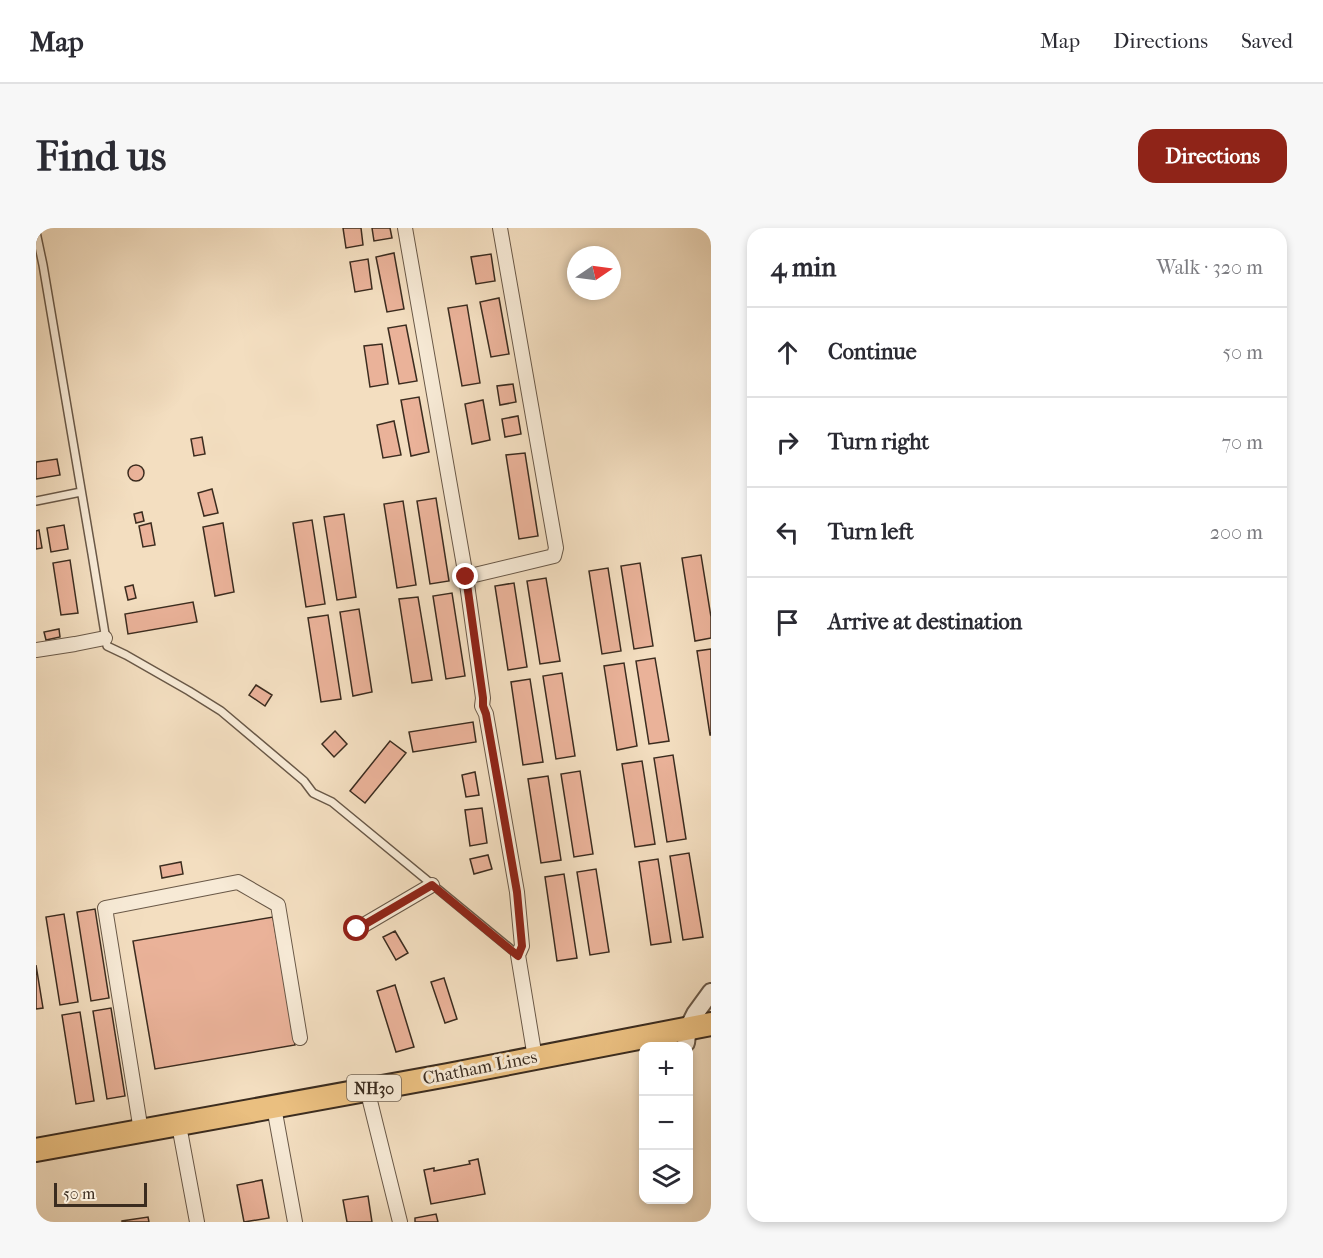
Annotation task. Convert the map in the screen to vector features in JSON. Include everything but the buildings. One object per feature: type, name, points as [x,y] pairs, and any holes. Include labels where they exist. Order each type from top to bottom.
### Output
[{"type":"highway","name":"Chatham Lines","points":[[679,1039],[711,1024]]},
{"type":"highway","name":"Chatham Lines","points":[[36,1150],[625,1041],[711,1038]]},
{"type":"highway","name":"Chatham Lines","points":[[36,1163],[639,1051]]},
{"type":"street","points":[[405,228],[466,577],[483,706],[517,892],[522,946],[518,956],[535,1058]]},
{"type":"street","points":[[466,577],[554,556],[556,548],[501,228]]},
{"type":"street","points":[[36,650],[105,638]]},
{"type":"street","points":[[141,1131],[105,908],[238,882],[278,905],[300,1038]]},
{"type":"street","points":[[357,929],[432,885]]},
{"type":"street","points":[[679,1039],[711,992]]},
{"type":"street","points":[[369,1101],[400,1222]]},
{"type":"street","points":[[276,1118],[295,1222]]},
{"type":"street","points":[[181,1136],[197,1222]]},
{"type":"lane","points":[[36,232],[106,646],[126,655],[221,711],[304,781],[313,793],[332,802],[518,956]]},
{"type":"lane","points":[[36,501],[81,492]]},
{"type":"route","points":[[357,929],[432,885],[518,956],[522,946],[517,892],[483,706],[466,577]]}]
